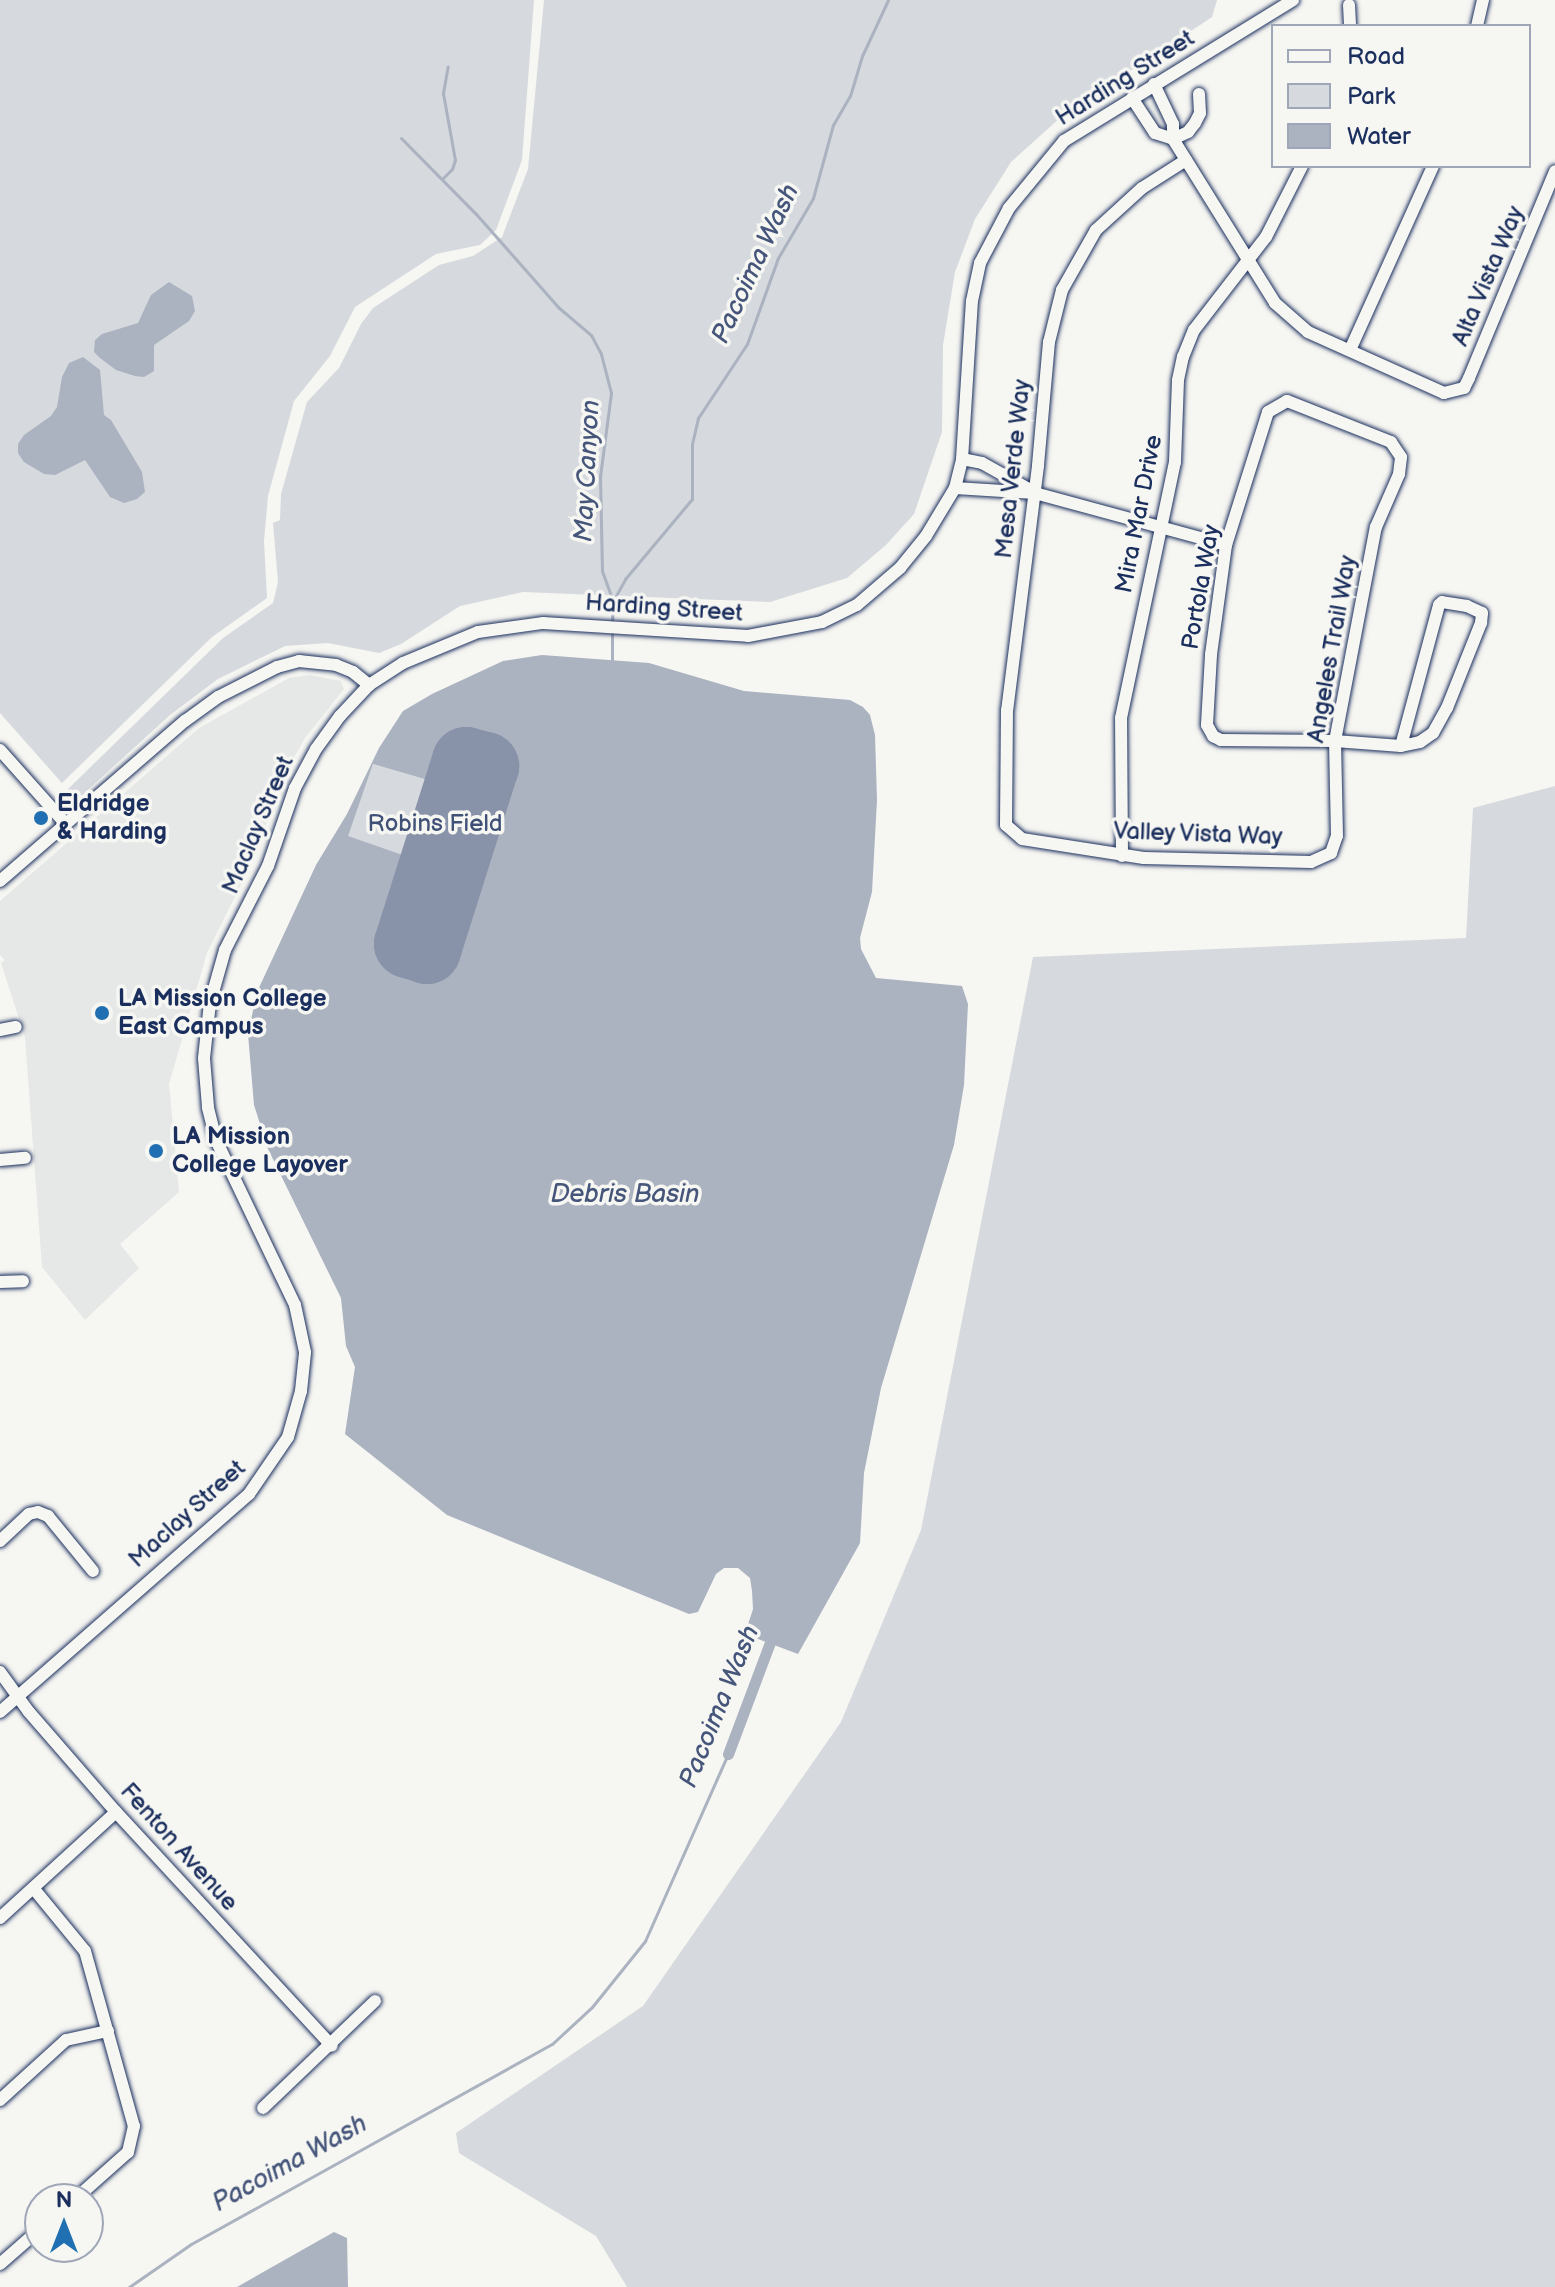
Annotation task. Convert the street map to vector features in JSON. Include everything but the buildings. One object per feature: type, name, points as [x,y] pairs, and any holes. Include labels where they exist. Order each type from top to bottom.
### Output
[{"type":"street","name":"Harding Street","points":[[369,685],[424,652],[478,632],[543,623],[748,636],[822,622],[857,605],[900,568],[926,536],[955,488],[962,459],[972,301],[980,263],[1016,198],[1064,141],[1293,0]]},
{"type":"street","points":[[1477,24],[1483,0]]},
{"type":"street","points":[[1349,5],[1350,24]]},
{"type":"street","points":[[1154,84],[1173,124],[1173,139],[1262,287],[1293,321],[1308,332],[1350,350],[1432,168]]},
{"type":"street","points":[[1132,98],[1155,133],[1173,139],[1188,132],[1195,123],[1200,113],[1199,94]]},
{"type":"street","name":"Mesa Verde Way","points":[[1015,834],[1005,817],[1007,710],[1035,493],[1049,342],[1072,268],[1096,230],[1142,188],[1186,160]]},
{"type":"street","name":"Mira Mar Drive","points":[[1122,856],[1121,718],[1175,462],[1178,380],[1183,357],[1194,330],[1266,237],[1301,168]]},
{"type":"street","name":"Alta Vista Way","points":[[1350,350],[1444,393],[1464,388],[1555,171]]},
{"type":"street","name":"Angeles Trail Way","points":[[1277,405],[1287,401],[1300,403],[1391,442],[1401,457],[1399,474],[1376,527],[1335,741],[1337,836],[1331,853]]},
{"type":"street","name":"Portola Way","points":[[1277,405],[1268,412],[1226,545],[1207,702],[1207,725],[1213,736],[1221,740],[1335,741]]},
{"type":"street","points":[[962,459],[982,463],[1035,493]]},
{"type":"street","points":[[955,488],[1035,493],[1226,545]]},
{"type":"street","points":[[1335,741],[1401,746],[1420,742],[1433,733],[1447,708],[1481,623],[1482,613],[1467,606],[1442,602],[1439,605],[1401,746]]},
{"type":"street","points":[[0,881],[207,705],[277,667],[318,661],[353,672],[369,685]]},
{"type":"street","name":"Maclay Street","points":[[0,1712],[249,1494],[288,1437],[301,1391],[305,1352],[295,1305],[216,1140],[208,1107],[204,1058],[210,1003],[225,950],[268,866],[295,788],[316,749],[340,716],[369,685]]},
{"type":"street","points":[[0,750],[65,823]]},
{"type":"street","name":"Valley Vista Way","points":[[1015,834],[1022,839],[1122,856],[1311,862],[1331,853]]},
{"type":"street","points":[[0,1030],[16,1027]]},
{"type":"street","points":[[0,1160],[25,1158]]},
{"type":"street","points":[[0,1282],[23,1281]]},
{"type":"street","points":[[0,1541],[29,1514],[38,1512],[48,1516],[93,1571]]},
{"type":"street","name":"Fenton Avenue","points":[[0,1672],[19,1693],[29,1712],[116,1812],[332,2046]]},
{"type":"street","points":[[0,1918],[116,1812]]},
{"type":"street","points":[[34,1889],[85,1951],[134,2126],[128,2152],[93,2183]]},
{"type":"street","points":[[263,2108],[332,2046],[375,2001]]},
{"type":"street","points":[[0,2100],[66,2040],[108,2031]]},
{"type":"street","points":[[0,2264],[24,2243]]},
{"type":"shaded area","name":"LA Mission College East Campus","points":[[309,675],[341,681],[344,689],[305,738],[284,775],[253,860],[207,953],[169,1084],[179,1192],[120,1244],[139,1268],[85,1320],[42,1267],[25,1037],[1,963],[5,960],[0,955],[0,901],[199,728],[289,678]]},
{"type":"green space","points":[[0,0],[534,0],[522,160],[496,230],[480,245],[436,254],[355,307],[330,356],[294,401],[268,496],[264,541],[267,598],[212,637],[62,783],[0,713]]},
{"type":"green space","points":[[544,0],[1217,0],[1212,17],[1061,117],[1011,162],[975,219],[955,272],[943,345],[942,432],[914,514],[886,545],[847,578],[770,602],[523,592],[460,606],[401,644],[379,653],[328,643],[285,646],[218,679],[170,715],[82,795],[71,794],[67,790],[223,638],[273,603],[278,582],[273,523],[280,520],[281,494],[307,402],[339,368],[361,324],[373,308],[439,265],[473,256],[502,237],[528,169]]},
{"type":"green space","name":"Robins Field","points":[[460,751],[500,762],[436,960],[389,943],[347,836],[373,764],[447,786]]},
{"type":"green space","points":[[1555,786],[1555,2287],[627,2287],[596,2236],[459,2153],[456,2133],[643,2006],[841,1722],[921,1530],[1033,957],[1466,938],[1473,808]]},
{"type":"water","points":[[169,282],[192,296],[195,311],[189,321],[154,345],[154,371],[144,377],[116,370],[94,352],[95,340],[102,334],[138,323],[151,295]]},
{"type":"water","points":[[83,357],[100,370],[104,415],[111,420],[142,472],[145,492],[137,499],[124,503],[110,497],[85,460],[55,475],[44,474],[24,462],[18,453],[18,444],[24,435],[51,416],[57,407],[62,377],[69,363]]},
{"type":"water","name":"Debris Basin","points":[[542,655],[649,663],[744,691],[850,700],[863,707],[870,715],[875,735],[877,800],[872,892],[860,938],[861,949],[876,978],[962,986],[968,1004],[964,1085],[954,1145],[881,1388],[864,1473],[860,1543],[798,1654],[745,1634],[753,1609],[752,1591],[750,1578],[738,1568],[724,1568],[716,1574],[698,1612],[689,1614],[447,1515],[345,1434],[355,1367],[346,1346],[341,1298],[268,1149],[254,1105],[248,1034],[257,992],[316,865],[347,814],[379,748],[403,711],[503,661]],"holes":[[[460,751],[500,763],[435,960],[389,943],[417,860],[348,836],[373,764],[448,786]]]},
{"type":"water","points":[[334,2232],[347,2238],[348,2287],[237,2287]]},
{"type":"waterway","name":"Pacoima Wash","points":[[612,622],[613,601],[625,579],[692,499],[692,444],[698,418],[747,344],[778,258],[813,198],[833,125],[850,96],[862,56],[888,0]]},
{"type":"waterway","points":[[443,178],[452,169],[455,160],[443,93],[448,66]]},
{"type":"waterway","name":"May Canyon","points":[[401,138],[477,215],[558,307],[591,335],[601,354],[611,393],[600,476],[602,571],[613,601]]},
{"type":"waterway","name":"Pacoima Wash","points":[[612,630],[612,662]]},
{"type":"waterway","name":"Pacoima Wash","points":[[728,1754],[775,1629]]},
{"type":"waterway","name":"Pacoima Wash","points":[[129,2287],[191,2244],[552,2044],[592,2007],[645,1941],[728,1754]]},
{"type":"runway","points":[[466,761],[485,766],[427,950],[408,944],[466,761]]},
{"type":"place","name":"Eldridge & Harding","points":[[41,818]]},
{"type":"place","name":"LA Mission College East Campus","points":[[102,1013]]},
{"type":"place","name":"LA Mission College Layover","points":[[156,1151]]}]
